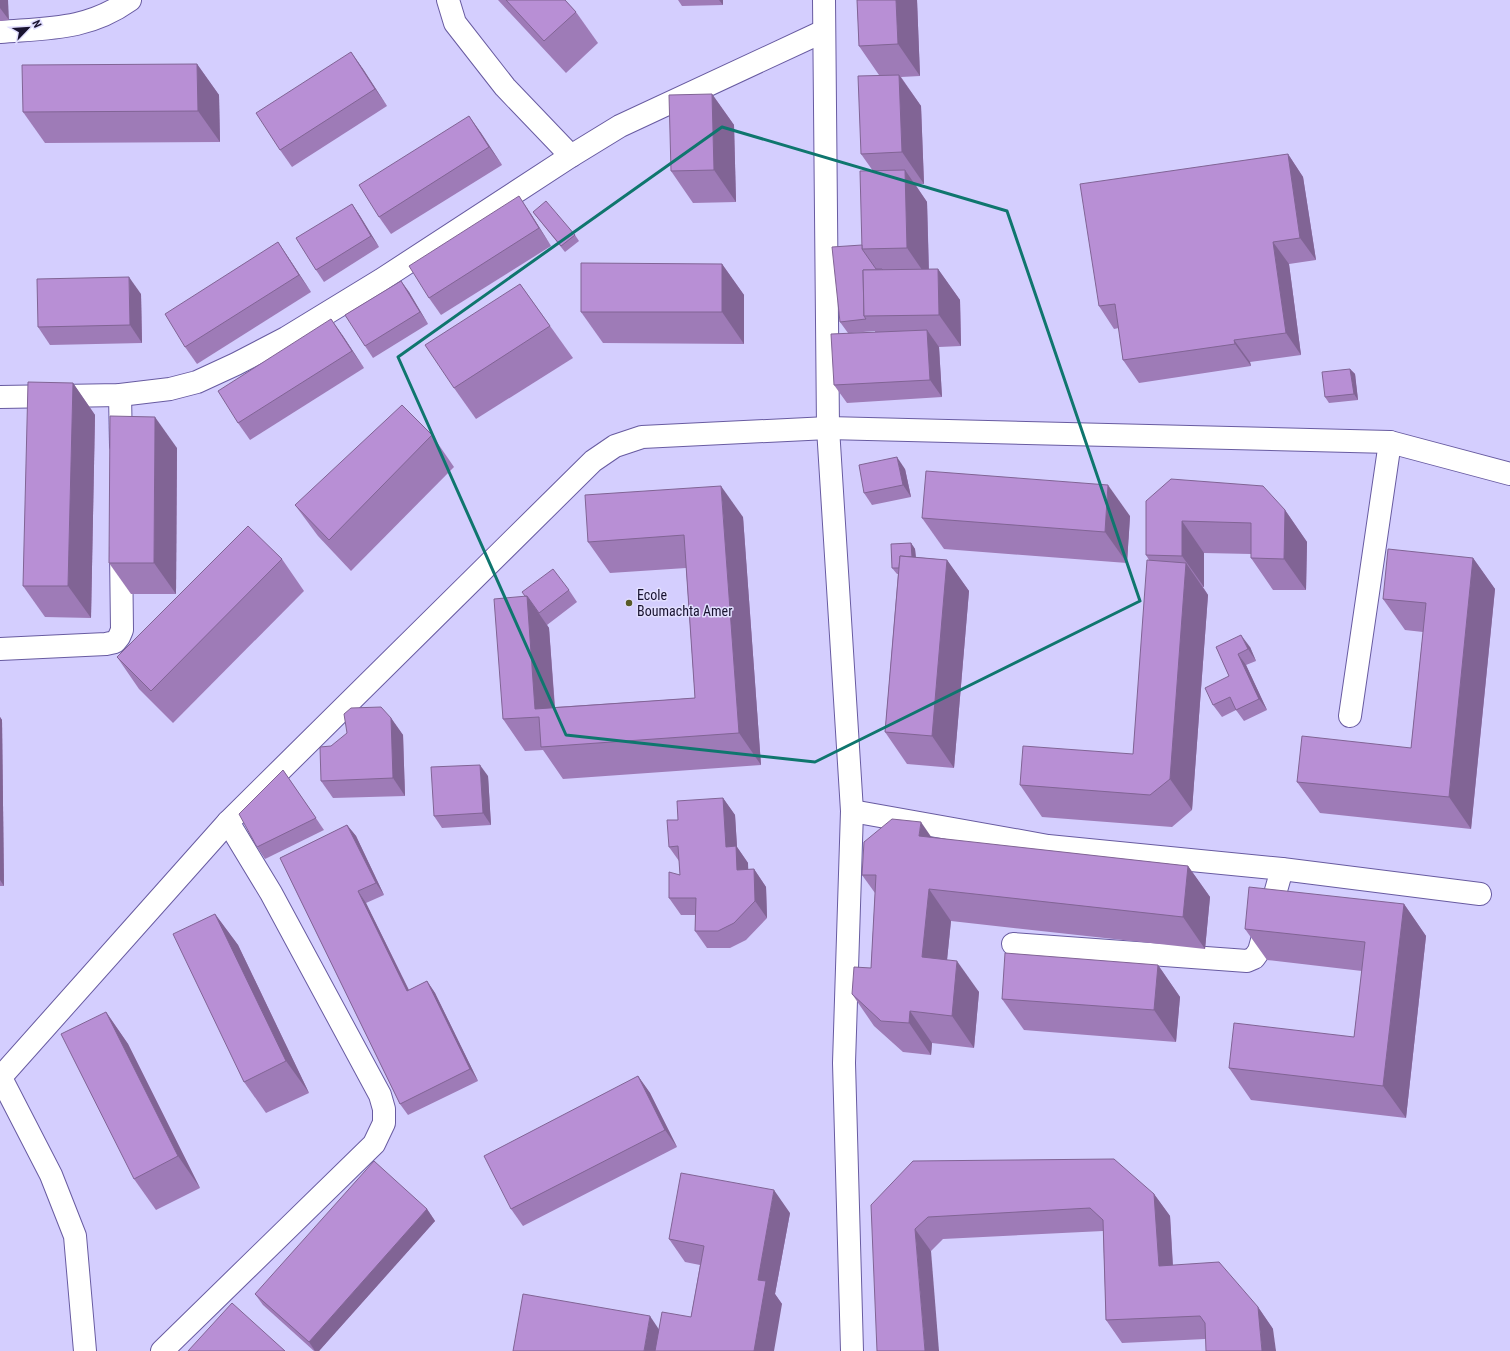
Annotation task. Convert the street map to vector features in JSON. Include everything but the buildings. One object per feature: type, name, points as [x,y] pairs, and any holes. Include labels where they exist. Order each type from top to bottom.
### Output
[{"type":"street","points":[[0,32],[67,27],[90,21],[117,9],[130,0]]},
{"type":"street","points":[[448,0],[455,23],[505,87],[571,156]]},
{"type":"street","points":[[824,0],[828,428],[852,811],[844,1063],[852,1351]]},
{"type":"street","points":[[0,396],[120,395],[170,389],[197,382],[280,341],[381,280],[571,156],[620,126],[824,31]]},
{"type":"street","points":[[120,395],[121,464]]},
{"type":"street","points":[[86,1351],[75,1236],[51,1175],[0,1077],[228,822],[593,461],[615,446],[642,437],[828,428],[1390,442],[1510,474]]},
{"type":"street","points":[[1350,716],[1390,442]]},
{"type":"street","points":[[0,649],[106,644],[115,642],[122,630],[121,527]]},
{"type":"street","points":[[852,811],[1048,846],[1282,869],[1480,894]]},
{"type":"street","points":[[162,1351],[374,1144],[384,1123],[384,1109],[380,1094],[271,893],[228,822]]},
{"type":"street","points":[[1013,944],[1247,961],[1254,958],[1260,951],[1282,869]]},
{"type":"highlighted area","points":[[722,127],[1007,211],[1140,601],[815,762],[566,735],[398,357]]},
{"type":"place","name":"Ecole Boumachta Amer","points":[[629,603]]}]
